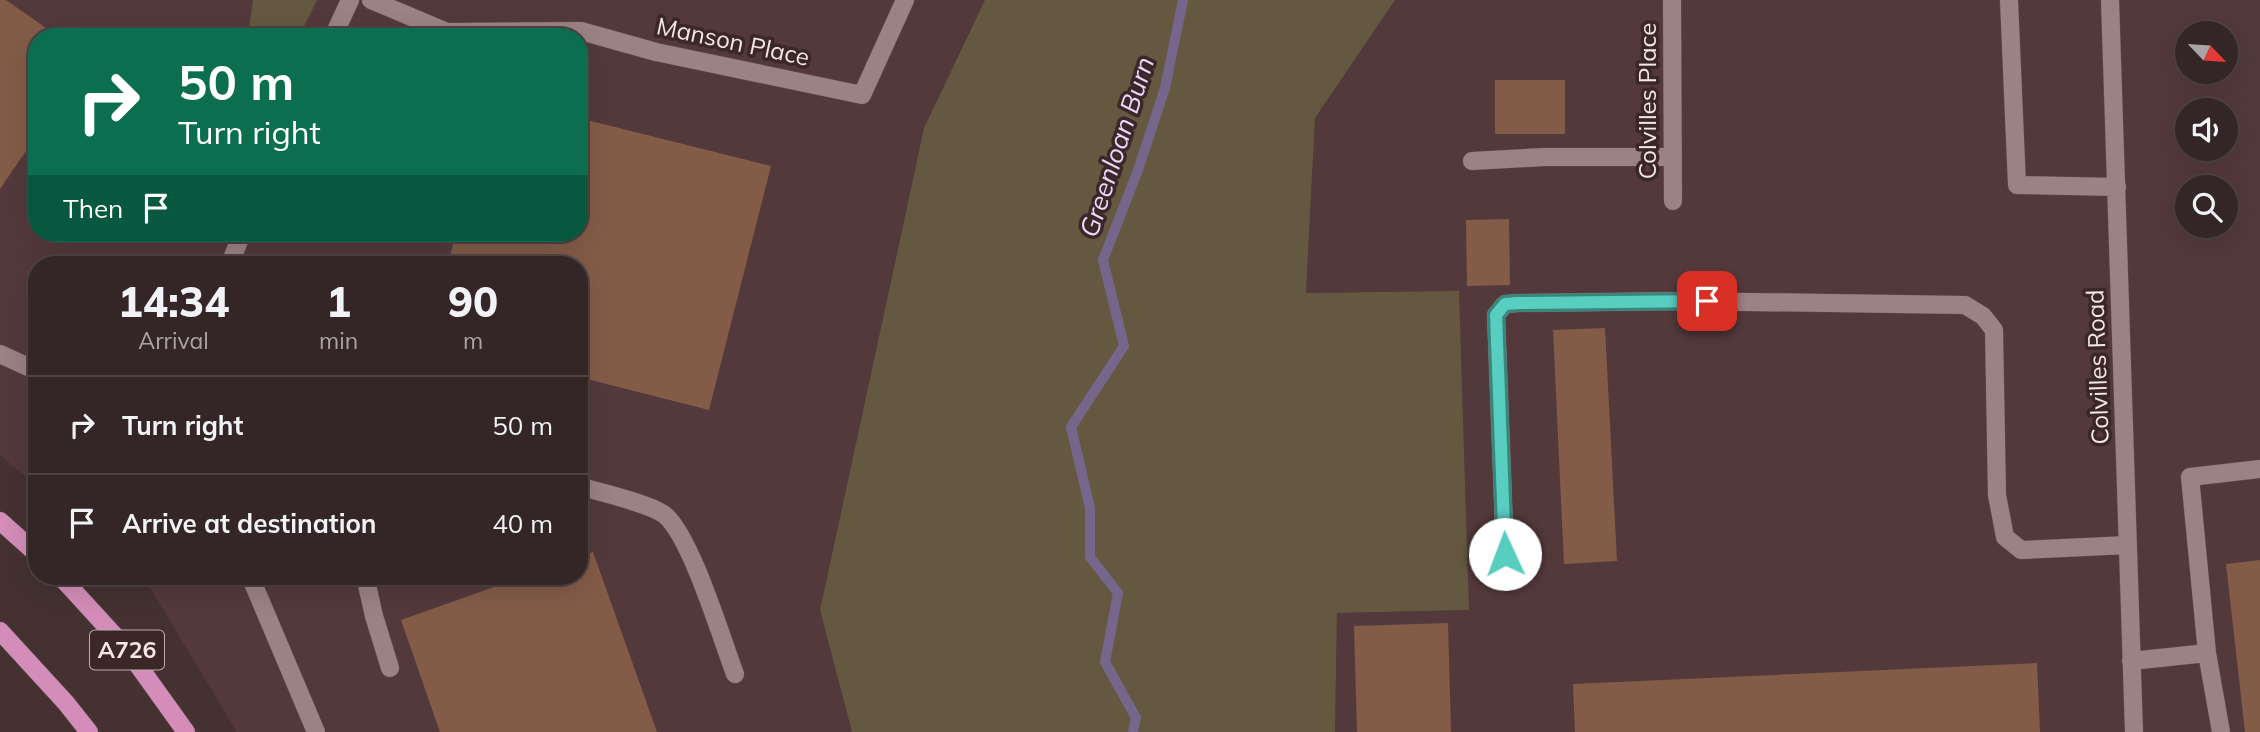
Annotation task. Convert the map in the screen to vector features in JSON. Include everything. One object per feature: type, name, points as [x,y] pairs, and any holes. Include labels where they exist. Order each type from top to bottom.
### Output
[{"type":"main road","points":[[0,520],[28,546]]},
{"type":"main road","name":"A726","points":[[68,585],[125,647],[186,732]]},
{"type":"main road","points":[[0,631],[89,732]]},
{"type":"street","points":[[337,28],[350,0]]},
{"type":"street","name":"Manson Place","points":[[371,0],[438,28]]},
{"type":"street","name":"Manson Place","points":[[588,32],[656,52],[862,95],[905,0]]},
{"type":"street","name":"Colvilles Place","points":[[1672,0],[1673,201]]},
{"type":"street","points":[[2009,0],[2017,185],[2117,187]]},
{"type":"street","name":"Colvilles Road","points":[[2110,0],[2134,732]]},
{"type":"street","points":[[1472,161],[1544,157],[1673,157]]},
{"type":"street","points":[[1505,554],[1496,315],[1505,304],[1681,300],[1965,304],[1983,316],[1994,330],[1997,495],[2005,537],[2021,550],[2128,545]]},
{"type":"street","points":[[0,354],[28,367]]},
{"type":"street","points":[[2221,732],[2207,653],[2190,477],[2260,469]]},
{"type":"street","points":[[588,489],[632,501],[665,515],[687,547],[735,674]]},
{"type":"street","points":[[254,585],[316,732]]},
{"type":"street","points":[[367,585],[390,668]]},
{"type":"street","points":[[2132,661],[2207,653]]},
{"type":"shaded area","points":[[0,0],[990,0],[919,150],[820,610],[852,732],[237,732],[148,585],[588,585],[588,256],[28,256],[28,479],[0,455]]},
{"type":"shaded area","points":[[253,0],[317,0],[303,28],[249,28]]},
{"type":"shaded area","points":[[985,0],[1395,0],[1315,118],[1306,293],[1459,291],[1469,610],[1337,613],[1335,732],[852,732],[820,610],[924,128]]},
{"type":"shaded area","points":[[1395,0],[2260,0],[2260,732],[1335,732],[1337,613],[1469,610],[1459,292],[1306,293],[1315,118]]},
{"type":"building","points":[[0,0],[6,0],[46,28],[28,28],[28,148],[0,189]]},
{"type":"building","points":[[1495,80],[1565,80],[1565,134],[1495,134]]},
{"type":"building","points":[[588,120],[771,166],[709,410],[588,379],[588,256],[450,256],[454,242],[588,242]]},
{"type":"building","points":[[1509,219],[1510,285],[1467,286],[1466,220]]},
{"type":"building","points":[[1605,328],[1617,561],[1564,564],[1553,330]]},
{"type":"building","points":[[593,552],[657,732],[440,732],[401,620],[500,585],[588,585],[588,553]]},
{"type":"building","points":[[2260,560],[2260,732],[2245,732],[2226,564]]},
{"type":"building","points":[[1448,623],[1451,732],[1357,732],[1354,626]]},
{"type":"building","points":[[2037,663],[2040,732],[1575,732],[1573,684]]},
{"type":"waterway","name":"Greenloan Burn","points":[[1133,732],[1136,718],[1105,662],[1118,593],[1090,557],[1090,508],[1071,427],[1124,346],[1103,260],[1138,170],[1165,88],[1183,0]]},
{"type":"route","points":[[1505,554],[1496,315],[1505,304],[1518,303],[1707,301]]}]
